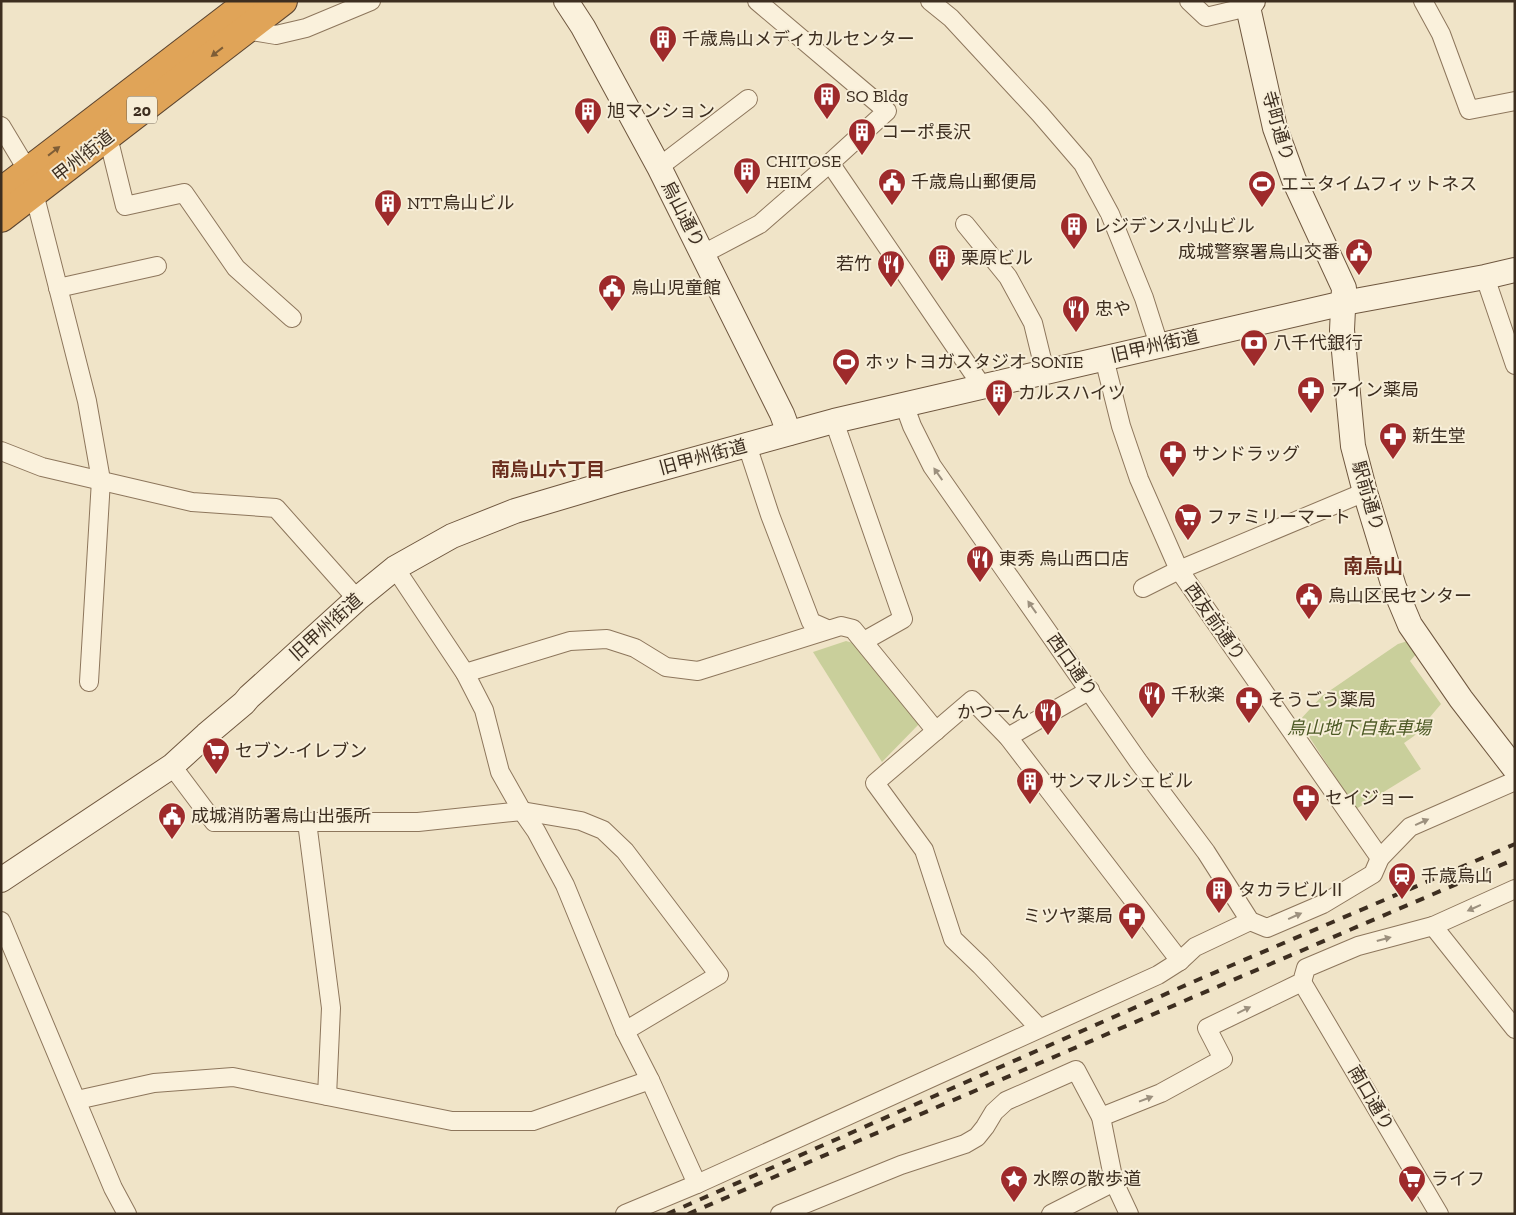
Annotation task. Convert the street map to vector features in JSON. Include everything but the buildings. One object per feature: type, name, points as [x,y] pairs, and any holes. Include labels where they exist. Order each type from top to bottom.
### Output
[{"type":"highway","name":"甲州街道","points":[[1,218],[31,182],[250,1]]},
{"type":"highway","name":"甲州街道","points":[[1,192],[31,182],[108,137],[283,1]]},
{"type":"street","points":[[246,30],[276,35],[306,28],[372,1]]},
{"type":"street","name":"烏山通り","points":[[566,1],[659,167],[782,414],[789,433]]},
{"type":"street","points":[[703,254],[760,224],[887,111],[757,1]]},
{"type":"street","points":[[930,1],[950,18],[1040,114],[1083,164],[1110,214],[1144,298],[1159,345]]},
{"type":"street","points":[[1189,1],[1206,17],[1250,4]]},
{"type":"street","points":[[1423,1],[1441,34],[1469,110],[1515,101]]},
{"type":"street","name":"寺町通り","points":[[1250,4],[1275,128],[1294,180],[1344,288],[1344,303]]},
{"type":"street","points":[[659,167],[748,99]]},
{"type":"street","points":[[1,126],[31,182],[87,401],[101,480],[89,682]]},
{"type":"street","points":[[108,137],[125,206],[184,193],[236,268],[292,318]]},
{"type":"street","points":[[830,163],[982,386]]},
{"type":"street","points":[[965,224],[1008,277],[1034,323],[1045,372]]},
{"type":"street","points":[[58,288],[157,266]]},
{"type":"street","name":"旧甲州街道","points":[[1,880],[172,766],[395,568],[452,536],[515,511],[834,421],[1344,303],[1515,270]]},
{"type":"street","points":[[1485,277],[1515,365]]},
{"type":"street","name":"駅前通り","points":[[1344,303],[1342,330],[1354,446],[1365,492],[1394,587],[1410,625],[1461,699],[1515,770]]},
{"type":"street","name":"西友前通り","points":[[1104,358],[1121,426],[1133,461],[1179,570],[1380,858]]},
{"type":"street","name":"西口通り","points":[[904,404],[912,426],[932,466],[1138,761],[1206,852],[1250,921]]},
{"type":"street","points":[[834,421],[903,619],[864,641]]},
{"type":"street","points":[[747,445],[770,515],[811,622],[827,629]]},
{"type":"street","points":[[1,451],[42,467],[192,502],[276,508],[358,599]]},
{"type":"street","points":[[1143,588],[1179,570],[1365,492]]},
{"type":"street","points":[[395,568],[465,673],[484,710],[500,772],[522,811],[536,831],[566,886],[625,1031],[650,1080],[697,1184]]},
{"type":"street","points":[[465,673],[570,641],[606,639],[635,648],[666,667],[698,671],[841,626],[852,628],[864,641],[936,731]]},
{"type":"street","points":[[1008,737],[1090,690]]},
{"type":"street","points":[[1039,1028],[953,939],[924,850],[875,783],[972,700],[1008,737],[1180,962]]},
{"type":"street","points":[[172,766],[214,822],[418,822],[522,811],[581,821],[603,830],[625,851],[719,975],[625,1031]]},
{"type":"street","points":[[625,1214],[697,1184],[1039,1028],[1158,976],[1180,962],[1195,947],[1250,921],[1267,928],[1323,904],[1373,874],[1380,858],[1410,827],[1515,781]]},
{"type":"street","points":[[308,822],[332,1008],[327,1096]]},
{"type":"street","points":[[1101,1117],[1161,1093],[1223,1059],[1208,1028],[1302,982],[1306,968],[1358,946],[1433,926],[1515,889]]},
{"type":"street","points":[[1,921],[113,1188],[126,1214]]},
{"type":"street","points":[[1433,926],[1515,1029]]},
{"type":"street","name":"南口通り","points":[[1302,982],[1439,1214]]},
{"type":"street","points":[[780,1214],[901,1165],[965,1144],[977,1137],[1000,1106],[1076,1070],[1101,1117],[1114,1182],[1130,1214]]},
{"type":"street","points":[[77,1100],[154,1083],[234,1077],[452,1121],[532,1121],[650,1080]]},
{"type":"street","points":[[1052,1214],[1114,1182]]},
{"type":"green space","name":"烏山地下自転車場","points":[[1411,640],[1418,652],[1410,661],[1441,704],[1414,736],[1404,743],[1421,769],[1356,809],[1299,721],[1322,696],[1398,644]]},
{"type":"green space","points":[[846,641],[860,645],[920,723],[882,762],[813,652]]},
{"type":"railway","points":[[667,1214],[1202,978],[1515,844]]},
{"type":"railway","points":[[688,1214],[1515,859]]},
{"type":"place","name":"千歳烏山メディカルセンター","points":[[663,63]]},
{"type":"place","name":"SO Bldg","points":[[827,120]]},
{"type":"place","name":"旭マンション","points":[[588,135]]},
{"type":"place","name":"コーポ長沢","points":[[862,156]]},
{"type":"place","name":"CHITOSE HEIM","points":[[747,195]]},
{"type":"place","name":"千歳烏山郵便局","points":[[892,206]]},
{"type":"place","name":"エニタイムフィットネス","points":[[1262,208]]},
{"type":"place","name":"NTT烏山ビル","points":[[388,227]]},
{"type":"place","name":"レジデンス小山ビル","points":[[1074,250]]},
{"type":"place","name":"成城警察署烏山交番","points":[[1359,276]]},
{"type":"place","name":"栗原ビル","points":[[942,282]]},
{"type":"place","name":"若竹","points":[[891,288]]},
{"type":"place","name":"烏山児童館","points":[[612,312]]},
{"type":"place","name":"忠や","points":[[1076,333]]},
{"type":"place","name":"八千代銀行","points":[[1254,367]]},
{"type":"place","name":"ホットヨガスタジオ SONIE","points":[[846,386]]},
{"type":"place","name":"アイン薬局","points":[[1311,414]]},
{"type":"place","name":"カルスハイツ","points":[[999,417]]},
{"type":"place","name":"新生堂","points":[[1393,460]]},
{"type":"place","name":"サンドラッグ","points":[[1173,478]]},
{"type":"place","name":"ファミリーマート","points":[[1188,541]]},
{"type":"place","name":"東秀 烏山西口店","points":[[980,583]]},
{"type":"place","name":"烏山区民センター","points":[[1309,620]]},
{"type":"place","name":"千秋楽","points":[[1152,719]]},
{"type":"place","name":"そうごう薬局","points":[[1249,724]]},
{"type":"place","name":"かつーん","points":[[1048,736]]},
{"type":"place","name":"セブン-イレブン","points":[[216,775]]},
{"type":"place","name":"サンマルシェビル","points":[[1030,805]]},
{"type":"place","name":"セイジョー","points":[[1306,822]]},
{"type":"place","name":"成城消防署烏山出張所","points":[[172,840]]},
{"type":"place","name":"千歳烏山","points":[[1402,900]]},
{"type":"place","name":"タカラビルⅡ","points":[[1219,914]]},
{"type":"place","name":"ミツヤ薬局","points":[[1132,940]]},
{"type":"place","name":"水際の散歩道","points":[[1014,1203]]},
{"type":"place","name":"ライフ","points":[[1412,1203]]},
{"type":"district","name":"南烏山六丁目","points":[[548,469]]},
{"type":"district","name":"南烏山","points":[[1373,566]]}]
